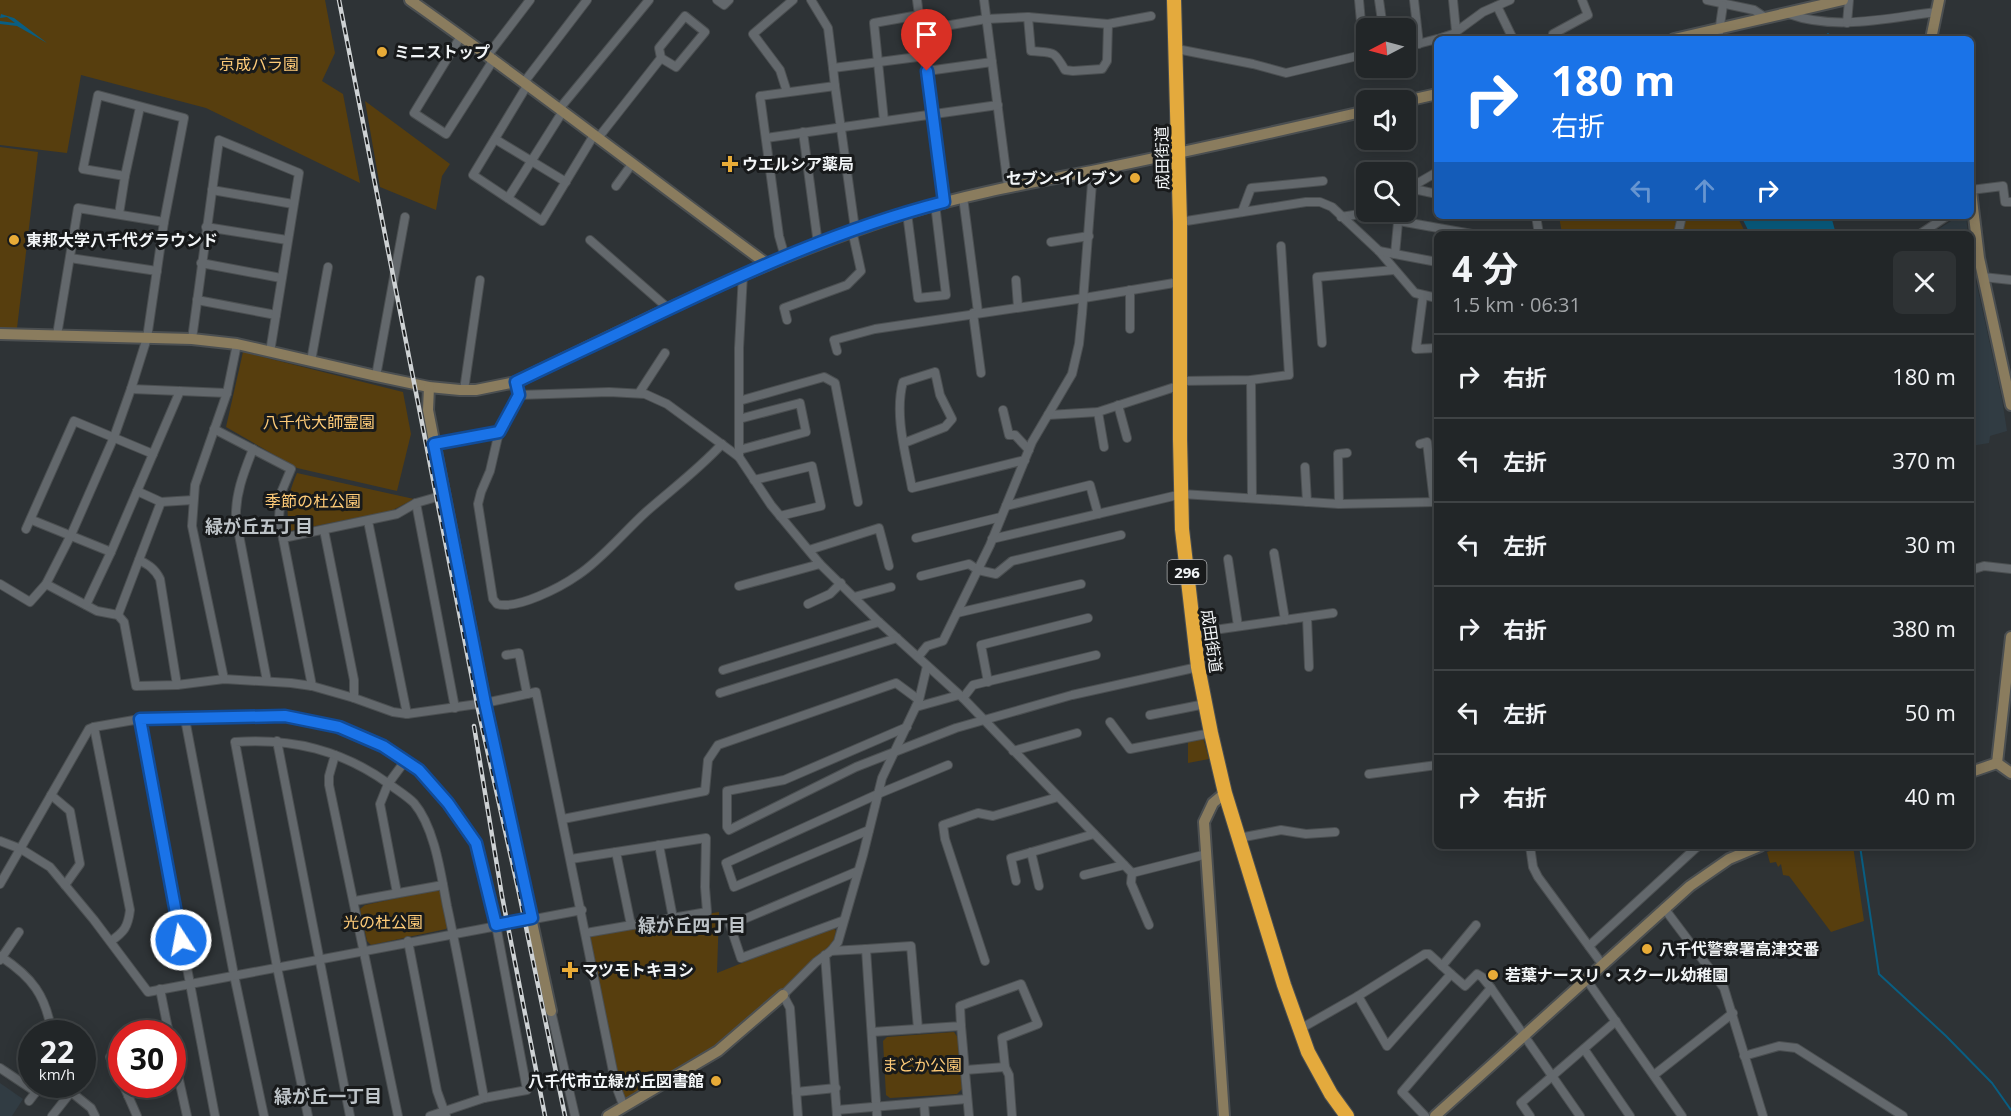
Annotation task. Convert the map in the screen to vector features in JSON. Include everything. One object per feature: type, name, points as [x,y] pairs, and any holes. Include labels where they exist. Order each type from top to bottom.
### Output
[{"type":"highway","name":"成田街道","points":[[1174,0],[1180,222],[1182,529],[1198,667],[1226,793],[1300,1029],[1319,1072],[1347,1116]]},
{"type":"street","points":[[410,0],[526,82],[767,264]]},
{"type":"street","points":[[461,36],[414,113],[446,134],[491,57],[530,0]]},
{"type":"street","points":[[587,0],[526,82],[473,175],[542,221],[596,136],[661,58]]},
{"type":"street","points":[[508,198],[562,110],[649,0]]},
{"type":"street","points":[[717,0],[724,5],[729,0]]},
{"type":"street","points":[[787,92],[780,70],[753,34],[794,0]]},
{"type":"street","points":[[787,320],[784,308],[847,285],[861,271],[828,28],[811,0]]},
{"type":"street","points":[[907,213],[918,298],[946,295],[932,115],[917,0]]},
{"type":"street","points":[[984,0],[1008,187]]},
{"type":"street","points":[[1359,0],[1361,18]]},
{"type":"street","points":[[1379,0],[1382,18]]},
{"type":"street","points":[[1414,0],[1419,44]]},
{"type":"street","points":[[1453,0],[1456,32]]},
{"type":"street","points":[[1446,36],[1456,32],[1494,4],[1510,0]]},
{"type":"street","points":[[1553,36],[1553,34],[1588,15],[1582,0]]},
{"type":"street","points":[[1707,0],[1754,10],[1766,18]]},
{"type":"street","points":[[1701,36],[1719,34],[1766,18],[1843,0]]},
{"type":"street","points":[[1847,23],[1849,0]]},
{"type":"street","points":[[1931,36],[1939,0]]},
{"type":"street","points":[[1719,34],[1728,3]]},
{"type":"street","points":[[1494,4],[1511,36]]},
{"type":"street","points":[[1787,13],[1805,20],[1847,23],[1936,12]]},
{"type":"street","points":[[884,121],[874,23],[919,15]]},
{"type":"street","points":[[684,16],[705,33],[676,67],[661,58],[659,48],[684,16]]},
{"type":"street","points":[[921,30],[987,19],[1028,17],[1108,24],[1151,16]]},
{"type":"street","points":[[1028,17],[1031,51],[1053,53],[1057,55],[1065,70],[1073,71],[1102,69],[1107,61],[1108,24]]},
{"type":"street","points":[[1416,45],[1434,40]]},
{"type":"street","points":[[1177,50],[1253,64],[1286,73],[1356,56]]},
{"type":"street","points":[[833,68],[925,56]]},
{"type":"street","points":[[927,71],[992,62]]},
{"type":"street","points":[[785,257],[779,236],[760,96],[835,86]]},
{"type":"street","points":[[0,584],[30,602],[46,584],[114,437],[147,338],[164,222],[184,118],[98,95],[84,169],[125,176]]},
{"type":"street","points":[[1416,99],[1434,95]]},
{"type":"street","points":[[766,138],[998,105]]},
{"type":"street","points":[[119,214],[140,107]]},
{"type":"street","points":[[0,334],[192,339],[237,344],[429,387],[476,390],[516,382],[767,264],[854,230],[907,213],[1008,187],[1178,153],[1356,113]]},
{"type":"street","points":[[803,132],[818,244]]},
{"type":"street","points":[[495,139],[566,183]]},
{"type":"street","points":[[192,339],[219,140],[299,173],[270,352]]},
{"type":"street","points":[[616,186],[632,164]]},
{"type":"street","points":[[918,657],[927,646],[943,641],[992,540],[1029,450],[1072,374],[1079,344],[1084,298],[1093,170]]},
{"type":"street","points":[[1416,184],[1434,174]]},
{"type":"street","points":[[1242,212],[1251,188],[1323,181]]},
{"type":"street","points":[[1974,194],[2003,186],[2005,202],[2011,202]]},
{"type":"street","points":[[212,190],[294,204]]},
{"type":"street","points":[[1416,190],[1434,194]]},
{"type":"street","points":[[963,197],[981,373]]},
{"type":"street","points":[[1180,222],[1306,202],[1320,202],[1332,207],[1379,252],[1415,293],[1434,298]]},
{"type":"street","points":[[57,335],[78,208],[164,222]]},
{"type":"street","points":[[1341,217],[1356,215]]},
{"type":"street","points":[[376,376],[405,217]]},
{"type":"street","points":[[1924,231],[1942,219]]},
{"type":"street","points":[[1974,219],[1983,277],[2008,373],[2011,405]]},
{"type":"street","points":[[1395,254],[1398,222]]},
{"type":"street","points":[[1404,222],[1455,231]]},
{"type":"street","points":[[206,227],[287,240]]},
{"type":"street","points":[[1051,242],[1089,236]]},
{"type":"street","points":[[590,240],[669,309]]},
{"type":"street","points":[[1048,415],[1098,412],[1181,383],[1251,380],[1289,375],[1281,246]]},
{"type":"street","points":[[1379,252],[1434,261]]},
{"type":"street","points":[[70,258],[157,271]]},
{"type":"street","points":[[201,263],[281,278]]},
{"type":"street","points":[[311,361],[328,267]]},
{"type":"street","points":[[1322,342],[1317,277],[1395,270]]},
{"type":"street","points":[[739,454],[739,348],[744,274]]},
{"type":"street","points":[[1983,277],[2011,280]]},
{"type":"street","points":[[464,390],[480,280]]},
{"type":"street","points":[[1016,280],[1018,307]]},
{"type":"street","points":[[837,351],[834,340],[875,329],[1179,282]]},
{"type":"street","points":[[1130,290],[1130,329]]},
{"type":"street","points":[[1423,296],[1416,349],[1434,348]]},
{"type":"street","points":[[197,300],[276,315]]},
{"type":"street","points":[[224,679],[192,526],[193,500],[195,485],[227,393],[237,344]]},
{"type":"street","points":[[639,393],[665,353]]},
{"type":"street","points":[[904,443],[945,427],[952,418],[940,395],[935,372],[903,382],[899,399],[904,443],[912,488],[1025,460]]},
{"type":"street","points":[[739,400],[824,377],[835,383],[858,502]]},
{"type":"street","points":[[1251,380],[1252,498]]},
{"type":"street","points":[[516,382],[519,395],[499,432],[490,471],[478,504],[493,599],[497,604],[503,606],[526,601],[580,574],[646,512],[699,468],[722,444]]},
{"type":"street","points":[[429,387],[428,410],[434,444],[485,703],[575,1116]]},
{"type":"street","points":[[131,389],[227,393]]},
{"type":"street","points":[[86,605],[180,391]]},
{"type":"street","points":[[519,395],[639,393],[667,404],[739,454],[754,480],[780,516],[820,564],[879,622],[961,696],[1132,873]]},
{"type":"street","points":[[739,419],[800,403],[806,432],[739,454]]},
{"type":"street","points":[[1118,405],[1127,438]]},
{"type":"street","points":[[1003,410],[1009,435],[1015,435],[1029,450]]},
{"type":"street","points":[[1098,412],[1104,447]]},
{"type":"street","points":[[26,529],[32,520],[74,421],[153,454]]},
{"type":"street","points":[[214,429],[291,469],[281,493],[279,518],[312,686]]},
{"type":"street","points":[[434,444],[499,432]]},
{"type":"street","points":[[1420,444],[1427,442],[1434,489]]},
{"type":"street","points":[[252,449],[235,503],[236,519],[267,681]]},
{"type":"street","points":[[1339,504],[1338,454],[1347,453]]},
{"type":"street","points":[[754,480],[812,466],[821,506],[780,516]]},
{"type":"street","points":[[1305,467],[1307,502]]},
{"type":"street","points":[[1006,506],[1090,485],[1098,514]]},
{"type":"street","points":[[137,492],[162,502],[193,500]]},
{"type":"street","points":[[992,540],[1182,494],[1339,504],[1434,502]]},
{"type":"street","points":[[282,538],[397,514],[416,503],[444,495]]},
{"type":"street","points":[[118,615],[162,502]]},
{"type":"street","points":[[416,503],[455,708]]},
{"type":"street","points":[[916,538],[1002,517]]},
{"type":"street","points":[[32,520],[111,552]]},
{"type":"street","points":[[368,521],[407,714]]},
{"type":"street","points":[[809,550],[879,528],[889,566]]},
{"type":"street","points":[[324,530],[354,680],[354,698]]},
{"type":"street","points":[[921,576],[969,564],[978,570],[996,574],[1012,561],[1121,535]]},
{"type":"street","points":[[1275,553],[1285,620]]},
{"type":"street","points":[[1228,559],[1239,626]]},
{"type":"street","points":[[139,560],[156,571],[160,579],[177,685]]},
{"type":"street","points":[[739,586],[820,564]]},
{"type":"street","points":[[1974,569],[1989,566],[2011,569]]},
{"type":"street","points":[[808,604],[830,594],[840,583]]},
{"type":"street","points":[[46,584],[97,611],[118,615],[124,621],[136,686],[177,685],[224,679],[267,681],[312,686],[393,712],[407,714],[485,703],[536,692],[616,1086],[624,1107]]},
{"type":"street","points":[[957,613],[1081,584]]},
{"type":"street","points":[[854,597],[891,587]]},
{"type":"street","points":[[1193,633],[1333,613]]},
{"type":"street","points":[[1307,616],[1309,667]]},
{"type":"street","points":[[988,682],[981,645],[1088,618]]},
{"type":"street","points":[[723,670],[879,622]]},
{"type":"street","points":[[1996,764],[2011,637]]},
{"type":"street","points":[[720,693],[897,638]]},
{"type":"street","points":[[506,656],[519,653],[527,694]]},
{"type":"street","points":[[917,704],[961,696],[974,685],[1096,655]]},
{"type":"street","points":[[608,1116],[718,1051],[783,995],[838,942],[885,771],[917,704],[927,666]]},
{"type":"street","points":[[907,727],[784,780],[727,791],[727,827],[729,830],[856,767],[983,720],[1072,695],[1198,667]]},
{"type":"street","points":[[563,819],[705,791],[708,760],[718,745],[896,684],[917,704]]},
{"type":"street","points":[[1150,715],[1205,704]]},
{"type":"street","points":[[0,884],[89,729],[94,727],[140,719],[285,716],[339,727],[383,746],[419,770],[448,803],[476,843],[496,925],[527,1090],[484,1098],[445,1113],[430,1116]]},
{"type":"street","points":[[140,719],[215,1116]]},
{"type":"street","points":[[185,719],[234,975],[264,1116]]},
{"type":"street","points":[[1110,722],[1130,749],[1211,733]]},
{"type":"street","points":[[94,727],[130,910],[129,924],[124,932],[111,941]]},
{"type":"street","points":[[1013,751],[1077,733]]},
{"type":"street","points":[[277,741],[350,1116]]},
{"type":"street","points":[[308,1116],[277,967],[235,742],[277,741],[307,746],[335,755],[362,766],[414,803],[430,834],[443,885],[484,1098]]},
{"type":"street","points":[[335,755],[329,785],[398,1116]]},
{"type":"street","points":[[397,893],[380,804],[388,784],[405,761]]},
{"type":"street","points":[[1974,771],[1996,764],[2011,773]]},
{"type":"street","points":[[869,830],[734,887],[726,863],[948,765]]},
{"type":"street","points":[[1369,774],[1434,765]]},
{"type":"street","points":[[1224,1116],[1204,822],[1213,803],[1226,793]]},
{"type":"street","points":[[51,795],[70,811],[80,864],[65,885]]},
{"type":"street","points":[[985,961],[945,839],[943,825],[978,813],[993,816],[1058,797]]},
{"type":"street","points":[[1239,838],[1281,830],[1306,834],[1335,832]]},
{"type":"street","points":[[1016,881],[1011,858],[1094,834]]},
{"type":"street","points":[[571,858],[706,838],[707,912],[586,933]]},
{"type":"street","points":[[0,841],[21,849],[50,867],[111,941],[148,992],[582,910]]},
{"type":"street","points":[[659,845],[673,918]]},
{"type":"street","points":[[1530,849],[1533,867],[1538,877],[1602,964]]},
{"type":"street","points":[[1589,946],[1695,849]]},
{"type":"street","points":[[1435,1116],[1690,886],[1720,864],[1753,849]]},
{"type":"street","points":[[616,852],[631,925]]},
{"type":"street","points":[[1031,852],[1039,886]]},
{"type":"street","points":[[1132,873],[1207,854]]},
{"type":"street","points":[[1084,875],[1124,865]]},
{"type":"street","points":[[842,921],[741,958],[730,925],[858,871]]},
{"type":"street","points":[[1132,873],[1131,883],[1149,925]]},
{"type":"street","points":[[355,901],[443,885]]},
{"type":"street","points":[[1665,908],[1725,988],[1763,1116]]},
{"type":"street","points":[[1442,966],[1476,925]]},
{"type":"street","points":[[19,932],[1,958],[32,981],[42,997],[50,1020]]},
{"type":"street","points":[[408,942],[437,1091],[445,1113]]},
{"type":"street","points":[[828,953],[911,946],[918,1029]]},
{"type":"street","points":[[866,949],[878,1116]]},
{"type":"street","points":[[828,953],[837,1113],[877,1107],[967,1100]]},
{"type":"street","points":[[1300,1029],[1425,954],[1429,954],[1465,986],[1477,974],[1482,976],[1580,1116]]},
{"type":"street","points":[[1358,996],[1387,1046],[1450,974]]},
{"type":"street","points":[[1586,979],[1682,1116]]},
{"type":"street","points":[[969,1116],[960,1006],[1021,984],[1038,1024],[1002,1038],[1005,1067],[1009,1075],[1012,1116]]},
{"type":"street","points":[[1425,1116],[1402,1092],[1491,988]]},
{"type":"street","points":[[160,989],[167,1020]]},
{"type":"street","points":[[783,995],[790,1008],[798,1116]]},
{"type":"street","points":[[1654,1075],[1733,1014]]},
{"type":"street","points":[[1530,1116],[1521,1103],[1616,1021]]},
{"type":"street","points":[[872,1032],[962,1026]]},
{"type":"street","points":[[1744,1056],[1779,1046],[1796,1048],[1903,1116]]},
{"type":"street","points":[[1584,1049],[1630,1116]]},
{"type":"street","points":[[965,1070],[1005,1067]]},
{"type":"street","points":[[0,1068],[18,1080]]},
{"type":"street","points":[[796,1092],[836,1088]]},
{"type":"street","points":[[52,1116],[71,1092],[91,1108],[95,1116]]},
{"type":"street","points":[[129,1098],[137,1116]]},
{"type":"street","points":[[182,1098],[187,1116]]},
{"type":"street","points":[[924,1103],[925,1116]]},
{"type":"shaded area","points":[[1954,219],[1966,219],[1968,231],[1936,231]]},
{"type":"shaded area","points":[[1974,272],[2007,431],[1990,436],[1989,443],[1974,446]]},
{"type":"shaded area","points":[[0,1083],[18,1096],[18,1098],[23,1099],[12,1116],[0,1116]]},
{"type":"green space","name":"京成バラ園","points":[[0,0],[325,0],[335,53],[322,81],[343,94],[360,183],[206,108],[81,75],[67,153],[0,145]]},
{"type":"green space","points":[[365,101],[450,164],[442,176],[436,210],[380,187]]},
{"type":"green space","name":"東邦大学八千代グラウンド","points":[[0,147],[38,152],[17,328],[0,328]]},
{"type":"green space","points":[[1560,219],[1679,219],[1675,231],[1562,231]]},
{"type":"green space","points":[[1685,219],[1738,219],[1744,231],[1681,231]]},
{"type":"green space","name":"八千代大師霊園","points":[[243,352],[403,392],[411,434],[397,491],[297,468],[226,427]]},
{"type":"green space","name":"季節の杜公園","points":[[297,473],[414,499],[391,511],[290,531],[288,502]]},
{"type":"green space","points":[[1188,738],[1203,738],[1209,759],[1188,763]]},
{"type":"green space","points":[[1776,849],[1853,849],[1864,921],[1831,932],[1789,876],[1783,875],[1781,864],[1778,867],[1776,862],[1770,863],[1767,852]]},
{"type":"green space","name":"光の杜公園","points":[[440,891],[448,926],[446,929],[371,945],[367,941],[360,909],[365,905]]},
{"type":"green space","points":[[719,912],[717,973],[833,927],[836,931],[833,942],[816,962],[718,1051],[624,1107],[587,933]]},
{"type":"green space","name":"まどか公園","points":[[954,1032],[958,1038],[962,1089],[957,1094],[890,1098],[886,1095],[883,1041],[887,1037]]},
{"type":"water","points":[[1,14],[14,18],[47,43],[17,26],[0,24],[0,21],[15,23],[7,17],[0,18]]},
{"type":"water","points":[[1742,219],[1832,219],[1835,231],[1748,231]]},
{"type":"waterway","points":[[1860,849],[1879,974],[1946,1036],[1992,1083],[2011,1110]]},
{"type":"railway","points":[[339,0],[478,709],[565,1116]]},
{"type":"railway","points":[[474,726],[502,896],[545,1116]]},
{"type":"place","name":"ミニストップ","points":[[382,52]]},
{"type":"place","name":"ウエルシア薬局","points":[[730,164]]},
{"type":"place","name":"セブン-イレブン","points":[[1135,178]]},
{"type":"place","name":"東邦大学八千代グラウンド","points":[[14,240]]},
{"type":"place","name":"八千代警察署高津交番","points":[[1647,949]]},
{"type":"place","name":"マツモトキヨシ","points":[[570,970]]},
{"type":"place","name":"若葉ナースリ・スクール幼稚園","points":[[1493,975]]},
{"type":"place","name":"八千代市立緑が丘図書館","points":[[716,1081]]},
{"type":"district","name":"緑が丘五丁目","points":[[259,526]]},
{"type":"district","name":"緑が丘四丁目","points":[[692,925]]},
{"type":"district","name":"緑が丘一丁目","points":[[328,1096]]},
{"type":"route","points":[[181,940],[140,719],[285,716],[339,727],[383,746],[419,770],[448,803],[476,843],[496,925],[532,918],[485,703],[434,444],[499,432],[519,395],[516,382],[703,292],[852,230],[944,202],[927,71]]}]
